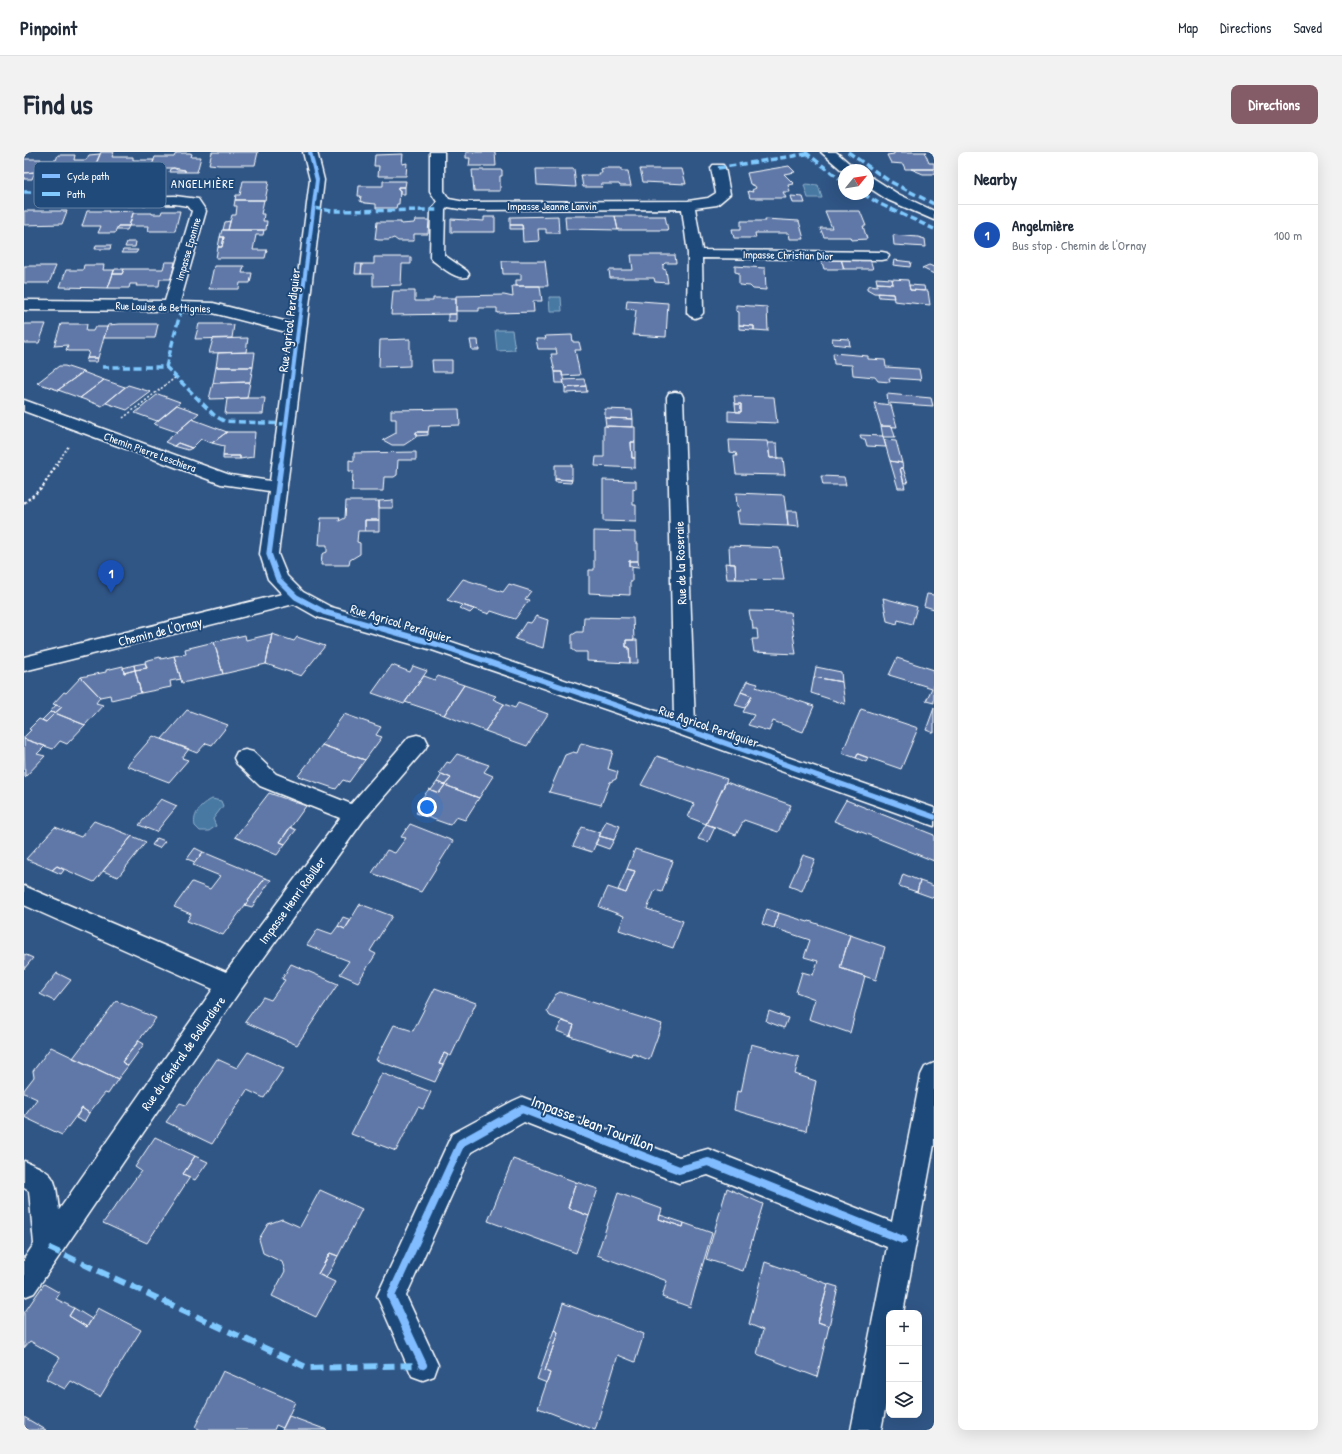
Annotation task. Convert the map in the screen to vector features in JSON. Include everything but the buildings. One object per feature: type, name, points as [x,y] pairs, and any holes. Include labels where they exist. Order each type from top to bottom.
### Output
[{"type":"street","name":"Rue Agricol Perdiguier","points":[[310,152],[317,180],[299,330],[269,554],[278,579],[296,597],[324,612],[436,644],[685,729],[934,818]]},
{"type":"street","points":[[437,152],[437,191],[444,202],[438,210],[437,257],[462,274]]},
{"type":"street","points":[[828,152],[843,164]]},
{"type":"street","name":"Impasse Jeanne Lanvin","points":[[444,202],[465,206],[688,205],[712,202],[723,194],[718,168]]},
{"type":"street","points":[[874,185],[892,197],[934,216]]},
{"type":"street","name":"Impasse Eponine","points":[[166,200],[193,202],[199,211],[172,306]]},
{"type":"street","points":[[688,205],[694,254],[695,313]]},
{"type":"street","name":"Impasse Christian Dior","points":[[694,254],[882,256]]},
{"type":"street","name":"Rue Louise de Bettignies","points":[[24,305],[172,306],[213,308],[299,330]]},
{"type":"street","name":"Rue de la Roseraie","points":[[675,397],[685,729]]},
{"type":"street","name":"Chemin Pierre Leschiera","points":[[24,405],[227,480],[278,487]]},
{"type":"street","name":"Chemin de l'Ornay","points":[[24,664],[296,597]]},
{"type":"street","name":"Impasse Henri Rabiller","points":[[230,985],[355,816],[417,743]]},
{"type":"street","points":[[245,758],[268,780],[355,816]]},
{"type":"street","name":"Rue du Général de Bollardiere","points":[[24,895],[230,985],[24,1283]]},
{"type":"street","points":[[866,1430],[934,1075]]},
{"type":"street","name":"Impasse Jean Tourillon","points":[[423,1365],[391,1296],[461,1143],[522,1108],[678,1170],[708,1162],[903,1240]]},
{"type":"street","points":[[24,1174],[42,1184],[49,1248]]},
{"type":"path","points":[[102,434],[176,377]]},
{"type":"path","points":[[24,503],[42,488],[81,426]]},
{"type":"water","points":[[804,185],[818,185],[822,198],[808,198]]},
{"type":"water","points":[[549,297],[561,297],[562,311],[550,311]]},
{"type":"water","points":[[495,330],[512,330],[515,350],[497,351]]},
{"type":"water","points":[[212,799],[221,801],[223,806],[213,819],[216,826],[209,831],[200,831],[195,826],[194,822],[196,814],[201,807]]},
{"type":"marked path","points":[[805,152],[838,177]]},
{"type":"marked path","points":[[848,152],[889,181],[934,204]]},
{"type":"marked path","points":[[718,168],[806,154]]},
{"type":"marked path","points":[[24,192],[34,192]]},
{"type":"marked path","points":[[873,200],[934,229]]},
{"type":"marked path","points":[[314,208],[332,211],[438,210]]},
{"type":"marked path","points":[[166,367],[182,306]]},
{"type":"marked path","points":[[102,367],[166,367],[214,415],[224,421],[287,424]]},
{"type":"marked path","points":[[49,1248],[308,1368],[423,1365]]},
{"type":"cycle path","points":[[310,152],[317,180],[287,424],[269,554],[278,579],[296,597],[324,612],[436,644],[685,729],[934,817]]},
{"type":"cycle path","points":[[423,1365],[391,1296],[461,1143],[522,1109],[679,1170],[708,1162],[903,1240]]},
{"type":"place","name":"Angelmière","points":[[111,593]]},
{"type":"district","name":"ANGELMIÈRE","points":[[203,183]]}]
